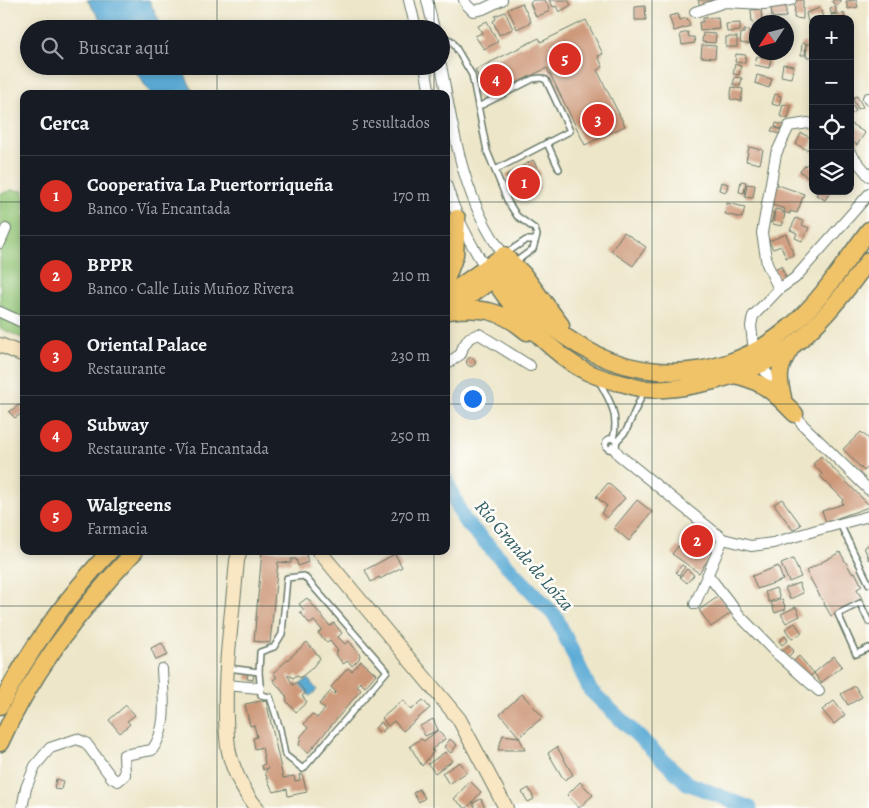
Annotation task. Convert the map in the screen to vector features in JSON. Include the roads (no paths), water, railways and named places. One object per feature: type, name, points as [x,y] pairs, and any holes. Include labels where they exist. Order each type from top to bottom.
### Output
[{"type":"main road","points":[[450,269],[455,255],[458,218]]},
{"type":"main road","points":[[450,306],[486,310],[500,315],[520,327],[548,350],[596,376],[646,389],[699,385],[734,375],[757,358],[820,297],[869,230]]},
{"type":"main road","points":[[499,266],[523,274],[578,345],[613,362],[633,368],[658,372],[703,369],[738,358],[757,358],[792,345],[816,325],[869,260]]},
{"type":"main road","points":[[450,304],[499,266]]},
{"type":"main road","points":[[499,266],[524,320],[570,362]]},
{"type":"main road","points":[[783,397],[779,382],[780,368],[792,345]]},
{"type":"main road","points":[[734,375],[750,378],[764,385],[795,414]]},
{"type":"main road","points":[[0,706],[28,658],[54,620],[83,581],[106,555]]},
{"type":"main road","points":[[0,743],[41,670],[67,631],[131,555]]},
{"type":"street","points":[[409,0],[414,20]]},
{"type":"street","points":[[427,0],[432,20]]},
{"type":"street","points":[[466,3],[473,10],[502,0]]},
{"type":"street","points":[[695,12],[725,2],[764,4],[791,0]]},
{"type":"street","points":[[427,75],[429,90]]},
{"type":"street","points":[[443,75],[446,90]]},
{"type":"street","points":[[450,113],[464,172],[491,235],[499,266]]},
{"type":"street","points":[[779,289],[767,264],[762,233],[776,154],[789,126],[809,123]]},
{"type":"street","points":[[854,158],[869,176]]},
{"type":"street","points":[[869,194],[796,278],[779,289],[753,316],[750,326],[757,358],[795,414],[803,425],[869,490]]},
{"type":"street","points":[[450,195],[471,245],[499,266]]},
{"type":"street","points":[[0,243],[6,230]]},
{"type":"street","points":[[851,284],[869,274]]},
{"type":"street","points":[[0,312],[20,321]]},
{"type":"street","points":[[450,361],[461,354],[469,338],[479,334],[530,366]]},
{"type":"street","points":[[0,345],[20,353]]},
{"type":"street","points":[[615,443],[620,455],[723,539],[751,546],[773,543],[869,516]]},
{"type":"street","points":[[695,604],[723,539]]},
{"type":"street","points":[[239,555],[226,685],[228,748],[240,783],[257,808]]},
{"type":"street","points":[[322,555],[459,719],[506,808]]},
{"type":"street","points":[[708,575],[740,616],[774,651],[819,691]]},
{"type":"street","points":[[22,808],[26,788],[35,766],[50,748],[77,740],[86,743],[112,778],[118,781],[125,774],[124,755],[152,750],[156,744],[165,717],[162,669]]},
{"type":"street","points":[[226,685],[259,688]]},
{"type":"lane","points":[[450,40],[472,75],[487,151],[512,210],[535,229],[537,235],[533,249],[499,266]]},
{"type":"lane","points":[[478,107],[534,79],[541,78],[546,80],[570,131],[495,170]]},
{"type":"lane","points":[[547,143],[559,169]]},
{"type":"lane","points":[[499,266],[526,240],[535,240]]},
{"type":"lane","points":[[596,376],[612,406],[616,421],[615,443]]},
{"type":"lane","points":[[615,443],[626,431],[638,402],[646,389]]},
{"type":"lane","points":[[840,524],[869,584]]},
{"type":"lane","points":[[304,576],[387,671],[303,770],[285,755],[280,729],[270,697],[261,696],[259,672],[260,652],[274,647],[282,634],[287,578],[304,576]]},
{"type":"lane","points":[[869,622],[860,603],[838,614],[856,654],[869,648]]},
{"type":"lane","points":[[228,668],[259,672]]},
{"type":"water","points":[[87,0],[149,0],[159,20],[101,20]]},
{"type":"water","points":[[138,75],[185,75],[192,90],[148,90]]},
{"type":"water","points":[[308,679],[317,690],[310,696],[300,684]]},
{"type":"waterway","name":"Río Grande de Loíza","points":[[450,489],[464,520],[556,617],[590,690],[687,783],[750,808]]},
{"type":"place","name":"Walgreens","points":[[565,59]]},
{"type":"place","name":"Subway","points":[[496,80]]},
{"type":"place","name":"Oriental Palace","points":[[598,120]]},
{"type":"place","name":"Cooperativa La Puertorriqueña","points":[[524,183]]},
{"type":"place","name":"BPPR","points":[[697,541]]}]
